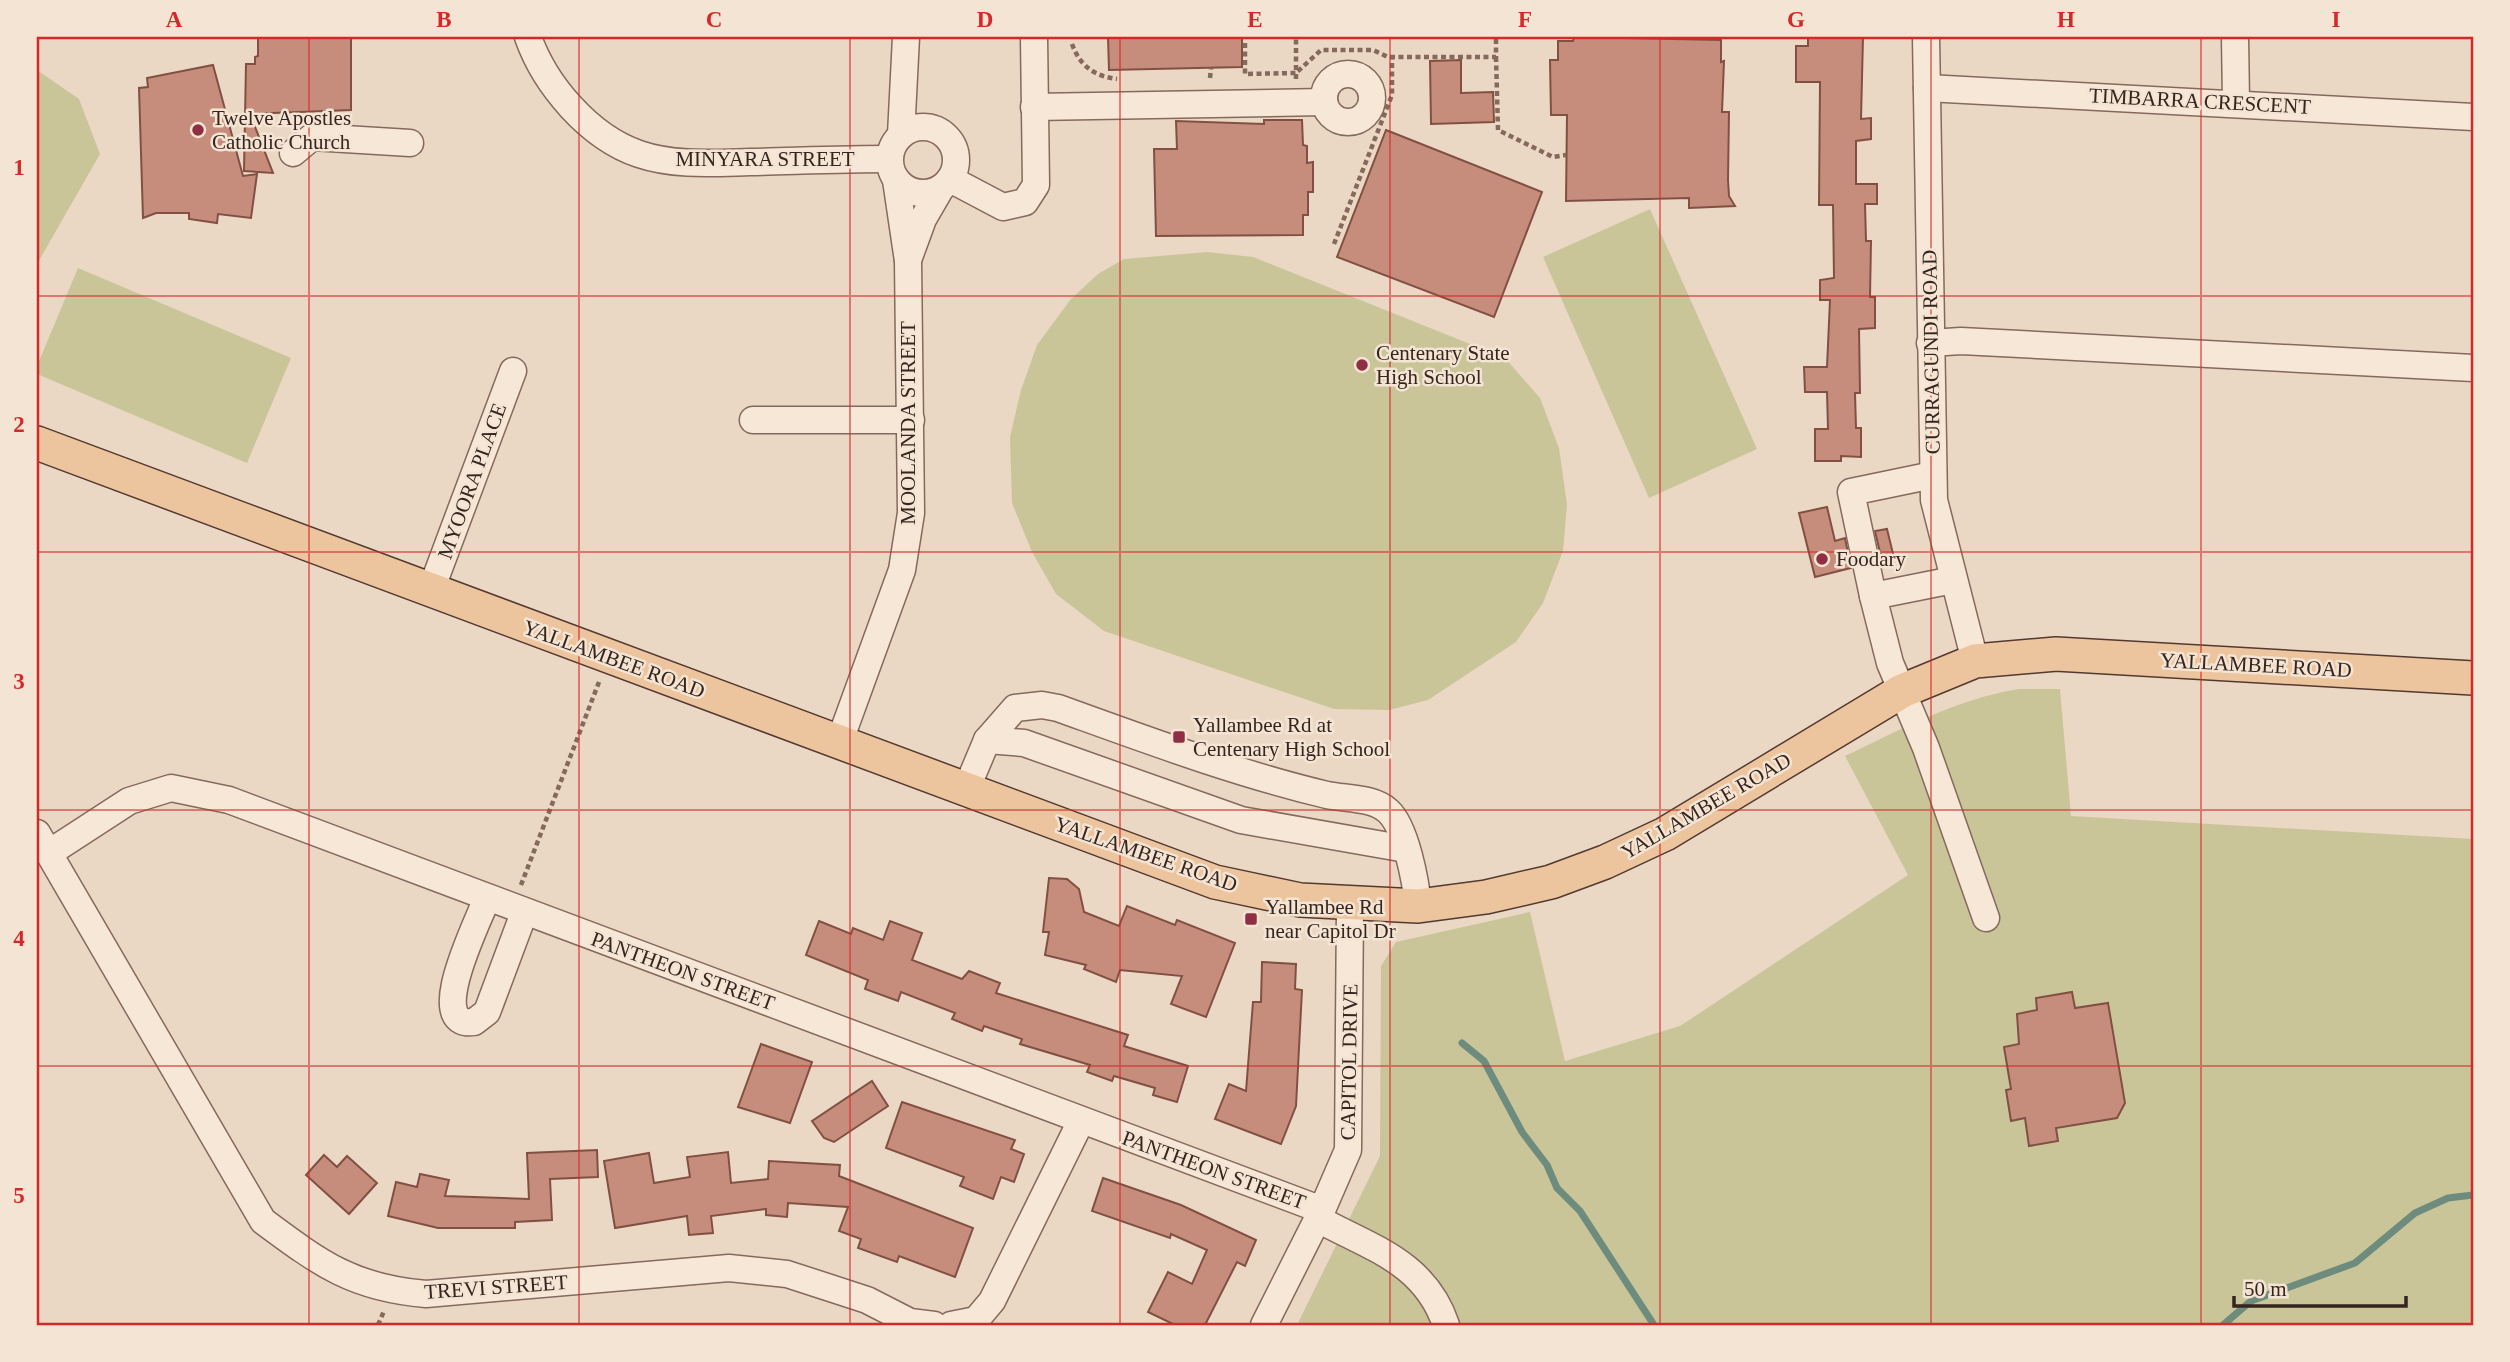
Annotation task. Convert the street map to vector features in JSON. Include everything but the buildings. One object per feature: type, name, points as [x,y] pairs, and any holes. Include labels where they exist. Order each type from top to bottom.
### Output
[{"type":"main road","name":"YALLAMBEE ROAD","points":[[37,443],[1214,883],[1300,900],[1350,905],[1418,906],[1486,897],[1538,885],[1605,862],[1665,834],[1902,691],[1975,661],[2056,654],[2473,678]]},
{"type":"street","name":"MINYARA STREET","points":[[528,37],[551,84],[607,137],[638,153],[679,162],[893,170]]},
{"type":"street","points":[[901,135],[921,126],[932,128],[950,140],[954,149],[955,170],[945,184],[920,193],[909,190],[893,170],[901,135],[906,37]]},
{"type":"street","points":[[945,184],[1003,207],[1025,202],[1036,185],[1034,37]]},
{"type":"street","name":"CURRAGUNDI ROAD","points":[[1926,37],[1934,500],[1975,661]]},
{"type":"street","points":[[2235,37],[2235,102]]},
{"type":"street","points":[[906,64],[932,128]]},
{"type":"street","name":"TIMBARRA CRESCENT","points":[[1927,88],[2235,102],[2473,117]]},
{"type":"street","points":[[1034,107],[1324,102]]},
{"type":"street","points":[[293,153],[312,136],[410,143]]},
{"type":"street","name":"MOOLANDA STREET","points":[[839,743],[902,570],[911,513],[908,261],[893,170]]},
{"type":"street","name":"MOOLANDA STREET","points":[[908,261],[923,219],[945,184]]},
{"type":"street","points":[[1930,343],[1974,341],[2473,368]]},
{"type":"street","name":"MYOORA PLACE","points":[[432,590],[513,371]]},
{"type":"street","points":[[753,420],[911,420]]},
{"type":"street","points":[[1933,475],[1851,492],[1890,663],[1926,748],[1986,918]]},
{"type":"street","points":[[1873,596],[1953,580]]},
{"type":"street","points":[[966,790],[987,740],[1015,708],[1042,705],[1058,708],[1205,760],[1287,785],[1375,803],[1389,811],[1406,849],[1416,877],[1418,906]]},
{"type":"street","points":[[987,740],[1024,743],[1241,820],[1406,849]]},
{"type":"street","name":"PANTHEON STREET","points":[[43,843],[130,801],[171,788],[229,800],[518,911],[987,1082],[1320,1215],[1375,1246],[1428,1286],[1446,1325]]},
{"type":"street","name":"TREVI STREET","points":[[43,843],[264,1221],[320,1264],[357,1281],[388,1291],[426,1294],[729,1268],[787,1274],[867,1300],[910,1322],[934,1325]]},
{"type":"street","points":[[487,898],[451,996],[453,1014],[462,1022],[474,1022],[486,1012],[518,911]]},
{"type":"street","name":"CAPITOL DRIVE","points":[[1264,1325],[1320,1215],[1348,1150],[1350,905]]},
{"type":"street","points":[[951,1325],[976,1320],[992,1301],[1081,1121]]},
{"type":"path","points":[[1296,37],[1297,104]]},
{"type":"path","points":[[1496,37],[1498,130],[1553,157],[1566,155]]},
{"type":"path","points":[[1245,43],[1245,74],[1296,73],[1321,50],[1373,50],[1392,57],[1496,57]]},
{"type":"path","points":[[1072,44],[1076,55],[1093,72],[1122,80]]},
{"type":"path","points":[[1334,244],[1392,95],[1392,57]]},
{"type":"path","points":[[1210,68],[1210,78]]},
{"type":"path","points":[[1197,78],[1221,78]]},
{"type":"path","points":[[518,911],[599,682]]},
{"type":"path","points":[[378,1325],[386,1307]]},
{"type":"shaded area","points":[[37,70],[79,99],[100,154],[37,264]]},
{"type":"shaded area","points":[[1650,209],[1757,449],[1649,498],[1543,257]]},
{"type":"shaded area","points":[[1207,252],[1253,257],[1505,358],[1540,398],[1559,448],[1567,505],[1563,551],[1543,603],[1516,642],[1428,700],[1389,710],[1334,709],[1104,631],[1056,594],[1032,552],[1012,503],[1010,437],[1021,390],[1037,345],[1071,299],[1098,274],[1124,259]]},
{"type":"shaded area","points":[[78,268],[291,358],[247,463],[37,374],[37,366]]},
{"type":"shaded area","points":[[2019,689],[2060,689],[2071,816],[2473,839],[2473,1325],[1297,1325],[1380,1156],[1381,966],[1396,942],[1530,912],[1565,1061],[1680,1026],[1908,875],[1845,756],[1951,707]]},
{"type":"waterway","points":[[1462,1043],[1484,1061],[1522,1132],[1547,1165],[1557,1188],[1580,1211],[1654,1325]]},
{"type":"waterway","points":[[2223,1325],[2251,1301],[2355,1263],[2415,1213],[2448,1198],[2473,1195]]},
{"type":"place","name":"Twelve Apostles Catholic Church","points":[[198,130]]},
{"type":"place","name":"Centenary State High School","points":[[1362,365]]},
{"type":"place","name":"Foodary","points":[[1822,559]]},
{"type":"place","name":"Yallambee Rd at Centenary High School","points":[[1179,737]]},
{"type":"place","name":"Yallambee Rd near Capitol Dr","points":[[1251,919]]}]
